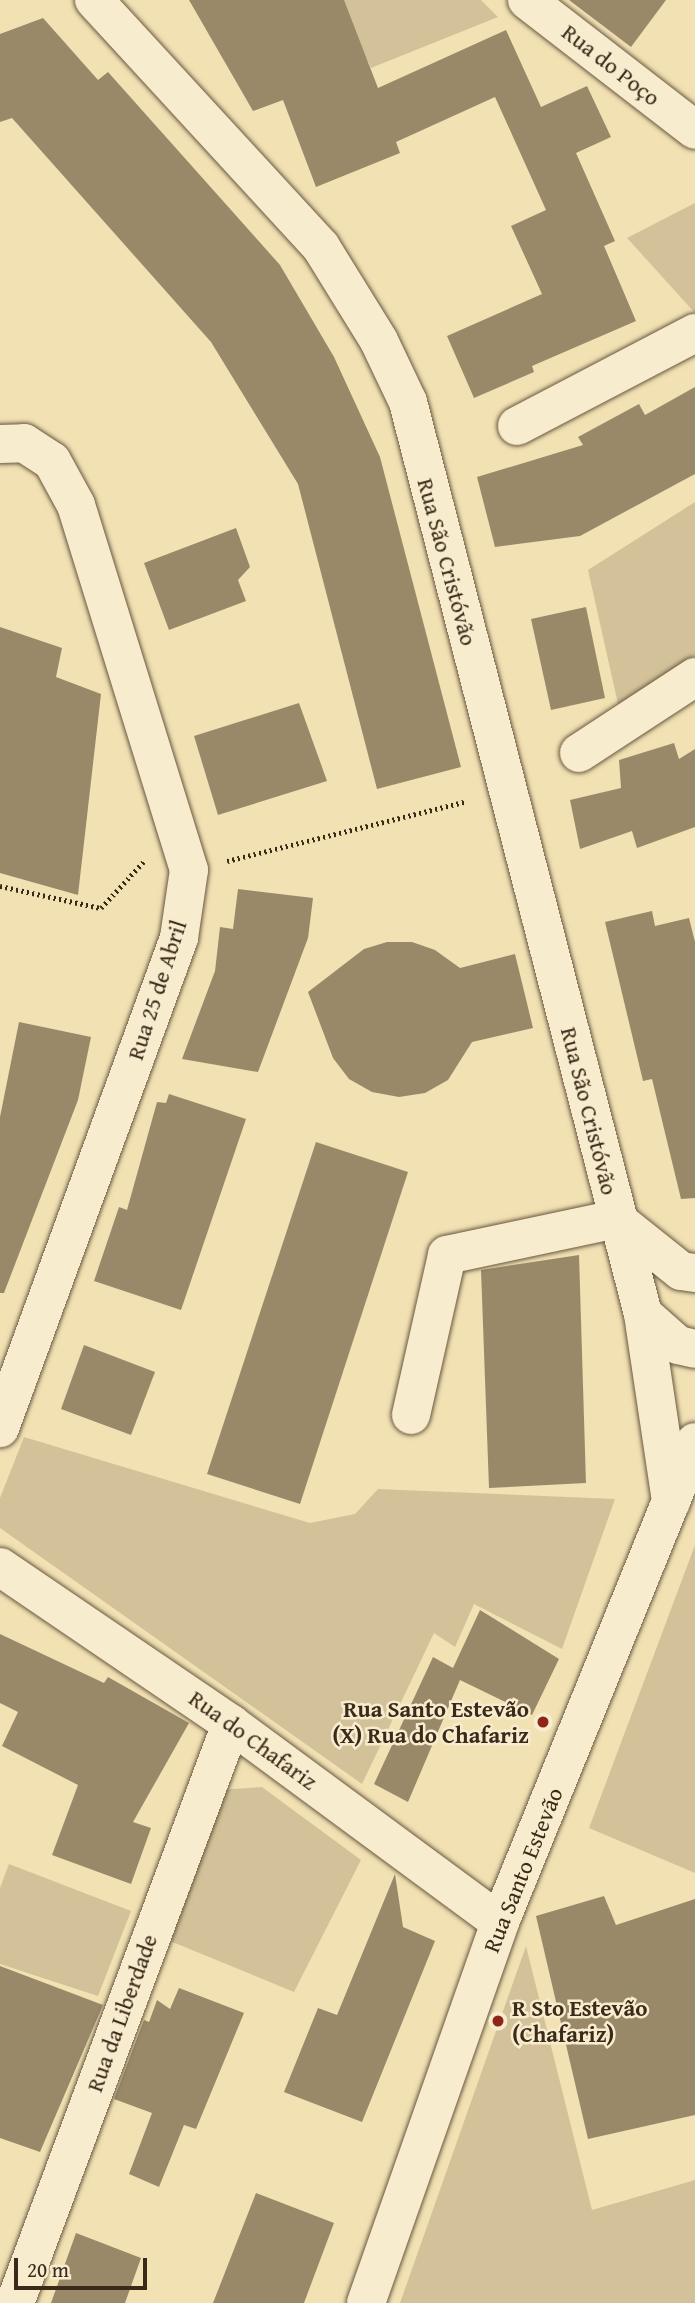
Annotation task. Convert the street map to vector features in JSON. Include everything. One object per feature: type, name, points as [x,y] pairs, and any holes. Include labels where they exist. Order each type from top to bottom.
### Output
[{"type":"street","name":"Rua São Cristóvão","points":[[94,0],[321,247],[379,341],[408,402],[509,790],[616,1219],[643,1314],[671,1502]]},
{"type":"street","name":"Rua do Poço","points":[[527,0],[695,130]]},
{"type":"street","points":[[517,426],[695,332]]},
{"type":"street","name":"Rua 25 de Abril","points":[[0,444],[24,443],[52,461],[76,505],[189,870],[179,938],[0,1428]]},
{"type":"street","points":[[579,753],[695,677]]},
{"type":"street","name":"Rua São Cristóvão","points":[[616,1219],[681,1271],[695,1273]]},
{"type":"street","points":[[411,1415],[447,1255],[616,1219]]},
{"type":"street","points":[[643,1314],[678,1345],[695,1349]]},
{"type":"street","name":"Rua Santo Estevão","points":[[366,2303],[500,1922],[695,1442]]},
{"type":"street","name":"Rua do Chafariz","points":[[0,1567],[231,1724],[500,1922]]},
{"type":"street","name":"Rua da Liberdade","points":[[15,2303],[231,1724]]},
{"type":"path","points":[[189,870],[509,790]]},
{"type":"path","points":[[0,886],[102,908],[174,826]]},
{"type":"shaded area","points":[[340,0],[481,0],[498,17],[371,68]]},
{"type":"shaded area","points":[[695,203],[695,313],[627,238]]},
{"type":"shaded area","points":[[695,502],[695,655],[618,704],[588,570]]},
{"type":"shaded area","points":[[24,1437],[310,1523],[355,1514],[378,1489],[615,1499],[562,1649],[474,1604],[455,1647],[434,1633],[362,1784],[0,1528],[0,1498]]},
{"type":"shaded area","points":[[695,1545],[695,1873],[589,1828]]},
{"type":"shaded area","points":[[262,1787],[361,1860],[294,1992],[170,1941],[219,1790]]},
{"type":"shaded area","points":[[9,1864],[131,1911],[98,1996],[0,1964],[0,1888]]},
{"type":"shaded area","points":[[526,1946],[592,2210],[695,2180],[695,2303],[400,2303]]},
{"type":"building","points":[[189,0],[344,0],[378,88],[506,30],[541,107],[587,86],[611,137],[576,153],[615,241],[604,246],[636,321],[532,366],[534,372],[474,398],[447,336],[542,294],[511,226],[546,210],[495,97],[396,142],[400,153],[316,187],[283,100],[253,111]]},
{"type":"building","points":[[569,0],[666,0],[631,47]]},
{"type":"building","points":[[43,18],[98,80],[108,72],[280,265],[334,357],[380,457],[461,767],[377,789],[298,484],[211,342],[12,118],[0,122],[0,34]]},
{"type":"building","points":[[695,387],[695,474],[580,536],[495,547],[477,477],[583,445],[578,437],[639,404],[645,415]]},
{"type":"building","points":[[236,528],[250,567],[238,580],[246,601],[169,630],[144,563]]},
{"type":"building","points":[[586,607],[605,698],[551,710],[531,619]]},
{"type":"building","points":[[0,627],[62,648],[56,677],[101,694],[78,895],[0,873]]},
{"type":"building","points":[[299,703],[327,781],[218,815],[194,736]]},
{"type":"building","points":[[674,743],[679,759],[695,749],[695,827],[637,848],[632,831],[580,849],[570,800],[621,788],[619,760]]},
{"type":"building","points":[[238,889],[313,898],[308,938],[258,1072],[182,1059],[215,971],[220,927],[233,929]]},
{"type":"building","points":[[652,911],[655,926],[689,918],[695,942],[695,1198],[681,1199],[652,1079],[643,1081],[605,922]]},
{"type":"building","points":[[387,942],[412,942],[435,950],[460,968],[515,954],[533,1028],[472,1042],[448,1080],[425,1093],[399,1097],[372,1092],[349,1079],[333,1058],[308,992],[364,949]]},
{"type":"building","points":[[19,1022],[91,1037],[78,1100],[4,1293],[0,1293],[0,1117]]},
{"type":"building","points":[[169,1094],[246,1119],[181,1310],[94,1281],[119,1207],[127,1210],[157,1102],[166,1103]]},
{"type":"building","points":[[316,1142],[408,1172],[300,1504],[207,1474]]},
{"type":"building","points":[[579,1255],[586,1483],[489,1488],[481,1270]]},
{"type":"building","points":[[84,1345],[155,1372],[131,1435],[61,1409]]},
{"type":"building","points":[[480,1610],[559,1659],[532,1715],[460,1680],[408,1802],[374,1784],[433,1657],[453,1668]]},
{"type":"building","points":[[0,1634],[104,1683],[108,1677],[189,1723],[133,1822],[151,1828],[131,1884],[52,1855],[78,1785],[2,1746],[18,1712],[0,1703]]},
{"type":"building","points":[[395,1874],[403,1927],[435,1941],[362,2122],[284,2092],[318,2008],[337,2015]]},
{"type":"building","points":[[604,1896],[616,1925],[695,1899],[695,2115],[588,2139],[536,1916]]},
{"type":"building","points":[[0,1966],[103,2005],[40,2152],[0,2138]]},
{"type":"building","points":[[179,1988],[244,2013],[196,2129],[184,2125],[159,2187],[129,2174],[152,2113],[114,2099],[144,2020],[149,2022],[157,2000],[170,2009]]},
{"type":"building","points":[[256,2193],[334,2223],[304,2303],[213,2303]]},
{"type":"building","points":[[76,2233],[141,2258],[125,2303],[51,2303]]},
{"type":"place","name":"Rua Santo Estevão (X) Rua do Chafariz","points":[[543,1722]]},
{"type":"place","name":"R Sto Estevão (Chafariz)","points":[[498,2021]]}]
